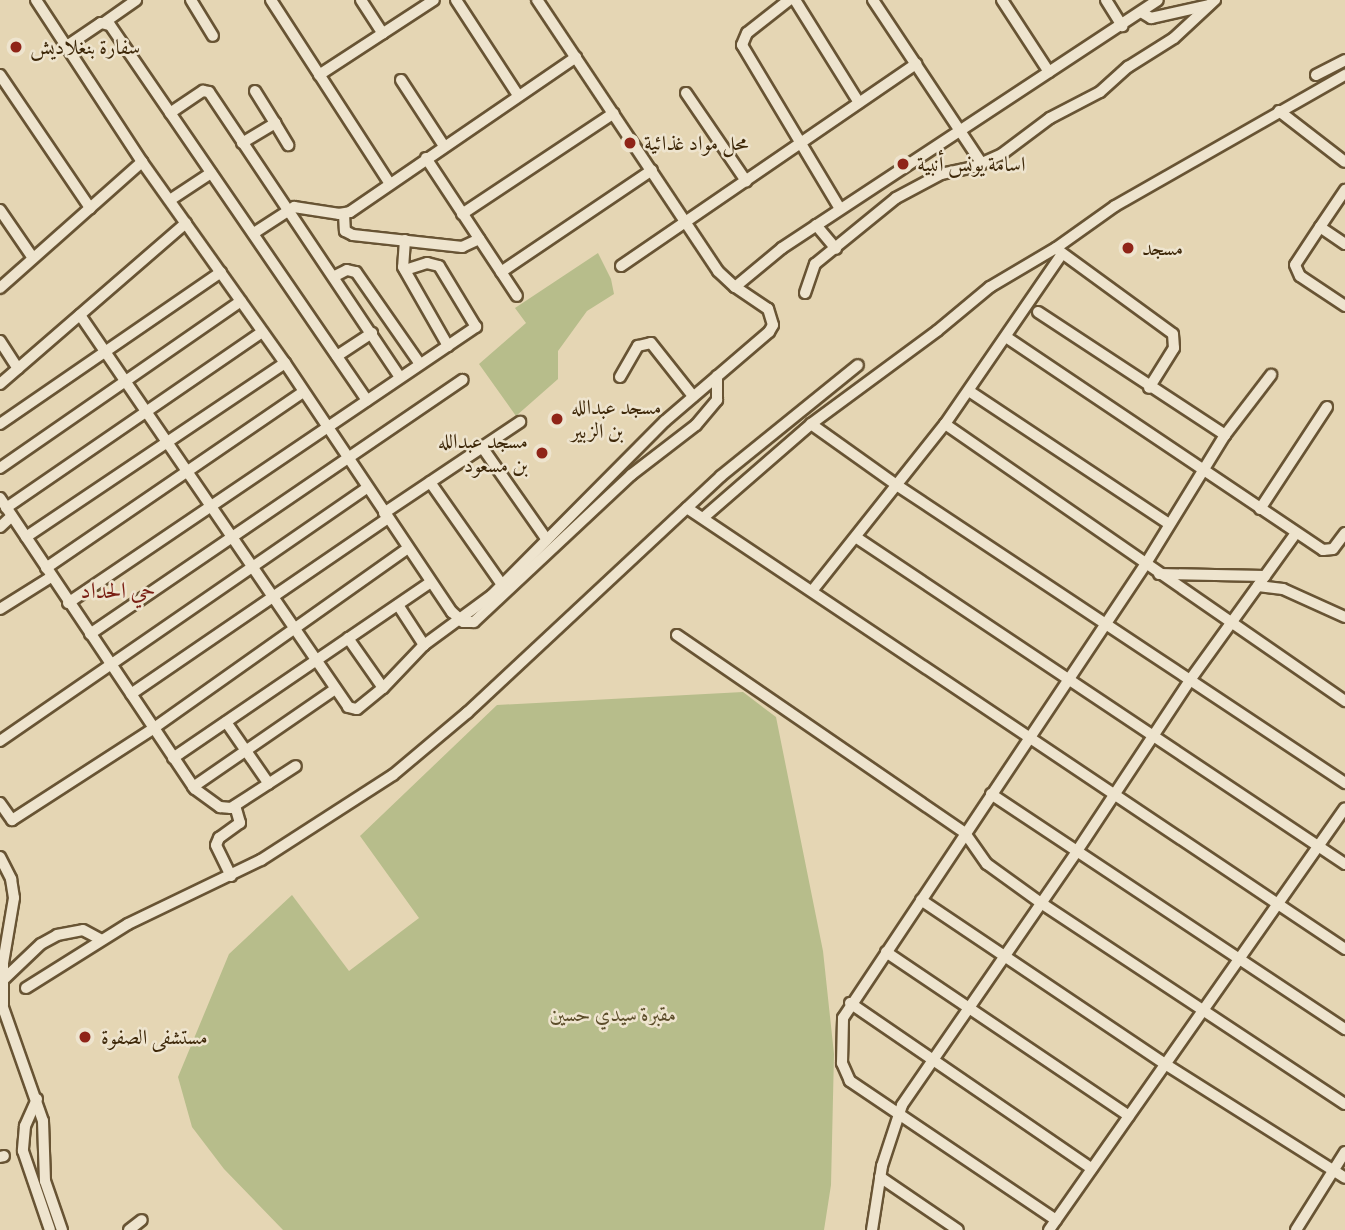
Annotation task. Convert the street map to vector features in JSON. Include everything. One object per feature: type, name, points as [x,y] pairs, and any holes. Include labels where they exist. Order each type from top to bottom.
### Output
[{"type":"street","points":[[36,0],[142,162],[285,363],[347,459],[460,621],[468,624],[474,622],[631,475],[696,425],[717,400],[717,376]]},
{"type":"street","points":[[67,46],[136,0]]},
{"type":"street","points":[[191,0],[213,36]]},
{"type":"street","points":[[271,0],[390,184]]},
{"type":"street","points":[[361,0],[383,34]]},
{"type":"street","points":[[319,75],[434,0]]},
{"type":"street","points":[[456,0],[518,95]]},
{"type":"street","points":[[80,315],[335,689],[349,708],[354,710],[383,688],[424,645],[460,621],[502,585],[693,396],[769,332],[773,325],[768,309],[735,287],[718,271],[537,0]]},
{"type":"street","points":[[789,0],[747,33],[742,45],[841,209]]},
{"type":"street","points":[[795,0],[859,103]]},
{"type":"street","points":[[873,0],[982,164]]},
{"type":"street","points":[[1002,0],[1049,72]]},
{"type":"street","points":[[1106,0],[1122,26]]},
{"type":"street","points":[[735,287],[770,256],[959,128],[1122,26],[1158,0]]},
{"type":"street","points":[[1141,12],[1151,18],[1212,3]]},
{"type":"street","points":[[805,293],[812,268],[909,190],[941,174],[982,164],[1002,154],[1051,118],[1100,92],[1128,67],[1174,38],[1212,3]]},
{"type":"street","points":[[105,22],[113,28],[367,400]]},
{"type":"street","points":[[254,233],[288,210],[300,206],[344,214],[357,209],[426,158],[576,57]]},
{"type":"street","points":[[1316,75],[1345,60]]},
{"type":"street","points":[[621,266],[916,64]]},
{"type":"street","points":[[0,75],[90,208]]},
{"type":"street","points":[[703,518],[811,424],[932,335],[990,287],[1059,251],[1115,206],[1345,75]]},
{"type":"street","points":[[401,80],[444,146]]},
{"type":"street","points":[[170,113],[206,90],[335,276],[400,377]]},
{"type":"street","points":[[255,91],[288,145]]},
{"type":"street","points":[[686,93],[746,181]]},
{"type":"street","points":[[1279,111],[1345,162]]},
{"type":"street","points":[[463,214],[614,113]]},
{"type":"street","points":[[242,143],[275,123]]},
{"type":"street","points":[[426,158],[517,296]]},
{"type":"street","points":[[0,288],[142,162]]},
{"type":"street","points":[[501,272],[652,170]]},
{"type":"street","points":[[170,200],[211,173]]},
{"type":"street","points":[[1345,190],[1296,262],[1296,272],[1345,306]]},
{"type":"street","points":[[0,211],[33,258]]},
{"type":"street","points":[[344,214],[344,227],[349,234],[462,247],[479,239]]},
{"type":"street","points":[[0,384],[186,223]]},
{"type":"street","points":[[816,225],[836,250]]},
{"type":"street","points":[[1320,227],[1345,244]]},
{"type":"street","points":[[405,240],[402,263],[448,346]]},
{"type":"street","points":[[812,592],[898,486],[969,391],[1059,251]]},
{"type":"street","points":[[1059,251],[1173,334],[1174,348],[1149,388]]},
{"type":"street","points":[[68,603],[209,505],[475,328],[476,322],[439,266],[427,263],[405,270]]},
{"type":"street","points":[[335,276],[347,270],[356,272],[419,364]]},
{"type":"street","points":[[0,424],[221,272]]},
{"type":"street","points":[[0,468],[241,302]]},
{"type":"street","points":[[1038,312],[1149,388],[1225,435]]},
{"type":"street","points":[[0,527],[6,508],[261,332]]},
{"type":"street","points":[[337,356],[372,333]]},
{"type":"street","points":[[1006,337],[1326,551],[1333,549],[1345,534]]},
{"type":"street","points":[[0,341],[18,369]]},
{"type":"street","points":[[621,377],[638,346],[651,343],[693,396]]},
{"type":"street","points":[[26,537],[285,363]]},
{"type":"street","points":[[26,988],[128,924],[231,876],[344,810],[416,757],[687,508],[779,427],[859,365]]},
{"type":"street","points":[[1056,1220],[853,1084],[844,1072],[841,1027],[850,1003],[1145,565],[1225,435],[1271,375]]},
{"type":"street","points":[[90,634],[463,380]]},
{"type":"street","points":[[969,391],[1169,524]]},
{"type":"street","points":[[0,610],[187,472],[303,392]]},
{"type":"street","points":[[1260,509],[1327,407]]},
{"type":"street","points":[[131,694],[272,597],[430,482],[520,422]]},
{"type":"street","points":[[811,424],[898,486],[1345,783]]},
{"type":"street","points":[[945,424],[1345,701]]},
{"type":"street","points":[[779,427],[794,438]]},
{"type":"street","points":[[482,447],[547,540]]},
{"type":"street","points":[[430,482],[502,585]]},
{"type":"street","points":[[0,741],[367,488]]},
{"type":"street","points":[[6,508],[193,787],[220,807],[235,807],[296,766]]},
{"type":"street","points":[[687,508],[1345,949]]},
{"type":"street","points":[[872,1230],[880,1177],[897,1114],[1077,851],[1189,680],[1296,533]]},
{"type":"street","points":[[857,538],[1345,864]]},
{"type":"street","points":[[0,803],[12,820],[154,728],[408,548]]},
{"type":"street","points":[[1159,574],[1265,576]]},
{"type":"street","points":[[173,758],[431,582]]},
{"type":"street","points":[[1258,586],[1283,589],[1345,617]]},
{"type":"street","points":[[398,604],[424,645]]},
{"type":"street","points":[[677,635],[965,833],[987,864],[1041,903],[1345,1104]]},
{"type":"street","points":[[348,638],[383,688]]},
{"type":"street","points":[[193,787],[335,689]]},
{"type":"street","points":[[226,722],[269,784]]},
{"type":"street","points":[[991,794],[1345,1029]]},
{"type":"street","points":[[231,876],[216,844],[240,823],[235,807]]},
{"type":"street","points":[[1049,1230],[1345,807]]},
{"type":"street","points":[[0,857],[11,879],[14,898],[2,1002],[37,1099],[46,1136],[45,1181],[62,1230]]},
{"type":"street","points":[[921,900],[1165,1064],[1345,1178]]},
{"type":"street","points":[[3,980],[41,944],[57,935],[83,930],[102,940]]},
{"type":"street","points":[[886,952],[1129,1116]]},
{"type":"street","points":[[850,1003],[1092,1169]]},
{"type":"street","points":[[37,1099],[23,1139],[23,1151],[50,1230]]},
{"type":"street","points":[[1296,1230],[1345,1152]]},
{"type":"street","points":[[880,1177],[958,1230]]},
{"type":"street","points":[[35,1189],[45,1181]]},
{"type":"street","points":[[129,1230],[142,1220]]},
{"type":"green space","points":[[598,253],[611,279],[614,294],[587,311],[558,351],[558,379],[516,416],[479,364],[526,323],[515,308]]},
{"type":"green space","name":"مقبرة سيدي حسين","points":[[743,692],[776,717],[823,951],[834,1054],[831,1185],[824,1230],[283,1230],[224,1169],[192,1127],[178,1077],[229,954],[292,895],[349,971],[419,918],[360,836],[497,705]]},
{"type":"place","name":"سفارة بنغلاديش","points":[[16,47]]},
{"type":"place","name":"محل مواد غذائية","points":[[630,143]]},
{"type":"place","name":"اسامة يونس أنبية","points":[[903,164]]},
{"type":"place","name":"مسجد","points":[[1128,248]]},
{"type":"place","name":"مسجد عبدالله بن الزبير","points":[[557,419]]},
{"type":"place","name":"مسجد عبدالله بن مسعود","points":[[542,453]]},
{"type":"place","name":"مستشفى الصفوة","points":[[85,1037]]},
{"type":"district","name":"حي الحداد","points":[[118,591]]}]
